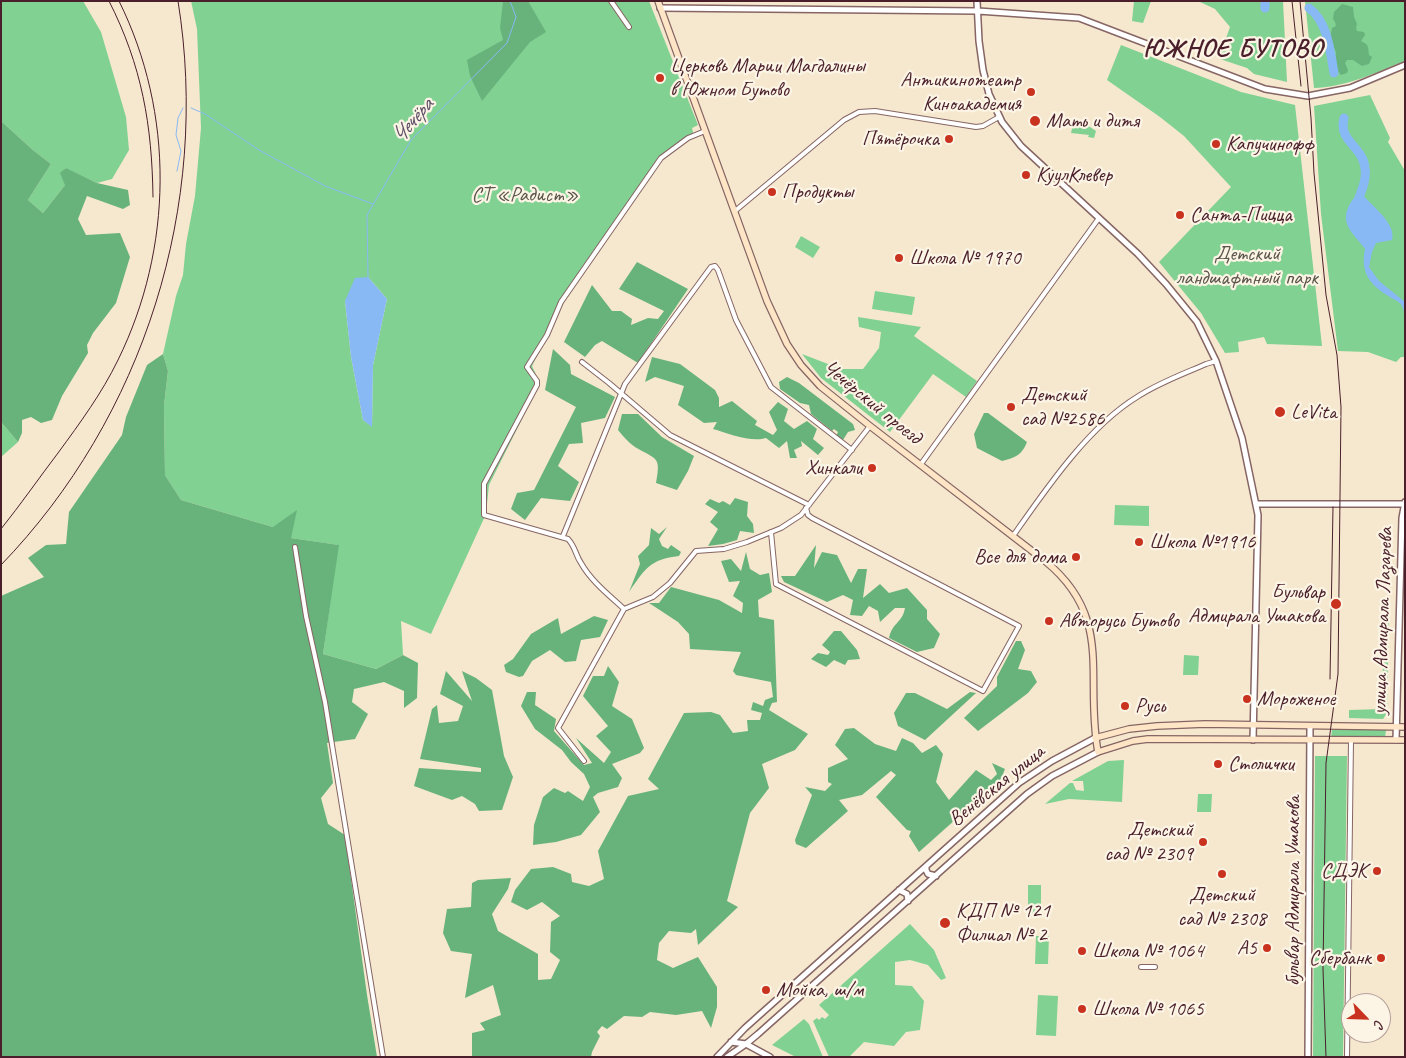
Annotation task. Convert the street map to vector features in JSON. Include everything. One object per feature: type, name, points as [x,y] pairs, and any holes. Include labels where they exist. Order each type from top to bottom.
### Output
[{"type":"main road","name":"Чечёрский проезд","points":[[658,1],[767,300],[787,344],[801,365],[820,386],[1067,580],[1089,622],[1094,653],[1095,738],[1098,752]]},
{"type":"main road","name":"Венёвская улица","points":[[1095,738],[1129,729],[1157,726],[1405,727]]},
{"type":"main road","name":"Венёвская улица","points":[[1098,752],[1133,741],[1148,739],[1405,740]]},
{"type":"street","points":[[611,1],[629,28]]},
{"type":"street","points":[[977,1],[983,70],[989,94],[999,117],[1021,146],[1138,254],[1179,299],[1197,322],[1216,361],[1242,438],[1256,504],[1257,557],[1253,740]]},
{"type":"street","points":[[660,8],[978,11],[1080,18],[1265,89],[1308,96],[1350,88],[1405,65]]},
{"type":"street","points":[[735,212],[844,120],[859,112],[875,111],[976,127],[984,126],[999,117]]},
{"type":"street","points":[[624,609],[589,575],[580,562],[575,546],[568,539],[563,536],[484,515],[484,484],[537,385],[537,381],[528,367],[547,335],[561,302],[660,158],[688,138],[705,131]]},
{"type":"street","points":[[921,464],[1099,218]]},
{"type":"street","points":[[563,536],[625,384],[711,267],[715,266],[718,270],[736,320],[771,387],[852,450]]},
{"type":"street","points":[[1013,536],[1078,450],[1117,412],[1136,397],[1216,361]]},
{"type":"street","points":[[582,362],[670,435],[808,507]]},
{"type":"street","points":[[584,761],[558,728],[624,609],[653,597],[670,583],[696,551],[724,549],[781,528],[801,514],[870,426]]},
{"type":"street","points":[[1256,504],[1404,503]]},
{"type":"street","name":"улица Адмирала Лазарева","points":[[1396,740],[1402,610],[1404,503]]},
{"type":"street","points":[[771,532],[776,584],[983,691],[1019,626],[808,516],[808,507]]},
{"type":"street","points":[[294,547],[306,616],[325,702],[383,1057]]},
{"type":"street","name":"бульвар Адмирала Ушакова","points":[[1308,1057],[1310,726]]},
{"type":"street","name":"Венёвская улица","points":[[717,1057],[745,1028],[1019,783],[1034,771],[1095,738]]},
{"type":"street","points":[[1347,1057],[1351,740]]},
{"type":"street","name":"Венёвская улица","points":[[727,1057],[758,1034],[1033,790],[1052,776],[1098,752]]},
{"type":"street","points":[[926,867],[928,874],[936,876]]},
{"type":"street","points":[[899,890],[907,894],[908,901]]},
{"type":"street","points":[[1141,967],[1155,967]]},
{"type":"street","points":[[745,1028],[742,1038],[746,1044]]},
{"type":"street","points":[[758,1034],[756,1044],[761,1052]]},
{"type":"street","points":[[731,1042],[746,1044],[770,1057]]},
{"type":"green space","points":[[1,1],[83,1],[101,32],[126,117],[129,150],[112,179],[97,183],[65,168],[65,185],[43,213],[28,200],[51,164],[1,121]]},
{"type":"green space","name":"СТ «Радист»","points":[[191,1],[649,1],[698,125],[692,128],[694,137],[661,159],[563,304],[532,366],[540,383],[489,485],[486,514],[431,634],[401,621],[403,655],[376,669],[323,654],[338,545],[291,538],[273,527],[181,500],[165,475],[164,406],[168,371],[163,354],[176,296],[183,275],[186,244],[195,196],[201,128],[197,29]],"holes":[[[368,277],[387,299],[373,365],[372,426],[363,420],[351,357],[345,301]]]},
{"type":"green space","points":[[503,1],[528,1],[546,32],[530,42],[482,101],[470,76],[467,60],[503,40],[500,28]]},
{"type":"green space","points":[[1134,1],[1151,1],[1143,23],[1132,21]]},
{"type":"green space","points":[[1198,1],[1283,1],[1287,82],[1254,74],[1247,68],[1220,59],[1230,27],[1215,9]]},
{"type":"green space","points":[[1305,1],[1405,1],[1405,61],[1349,82],[1314,88]]},
{"type":"green space","points":[[1342,4],[1353,7],[1357,31],[1364,32],[1365,35],[1361,41],[1367,45],[1369,55],[1372,57],[1369,64],[1362,66],[1353,60],[1347,60],[1345,63],[1348,70],[1347,73],[1341,75],[1334,66],[1336,52],[1330,39],[1332,28],[1336,26],[1333,19],[1334,12]]},
{"type":"green space","name":"Детский ландшафтный парк","points":[[1121,45],[1241,92],[1295,105],[1322,346],[1267,344],[1264,337],[1238,342],[1239,352],[1225,353],[1201,313],[1159,262],[1231,187],[1184,136],[1107,80]]},
{"type":"green space","points":[[1370,95],[1390,138],[1388,142],[1405,171],[1405,357],[1401,357],[1396,362],[1368,352],[1338,351],[1321,214],[1314,106]]},
{"type":"green space","points":[[1078,119],[1096,131],[1094,138],[1088,137],[1089,135],[1071,133],[1074,120],[1077,121]]},
{"type":"green space","points":[[1,121],[51,164],[28,200],[43,213],[65,185],[60,173],[66,168],[97,183],[128,190],[130,205],[123,209],[87,196],[78,219],[86,235],[120,233],[130,257],[116,303],[93,333],[87,345],[88,353],[62,396],[52,420],[41,423],[31,417],[22,420],[22,433],[18,442],[1,422]]},
{"type":"green space","points":[[801,236],[820,247],[813,258],[795,247]]},
{"type":"green space","points":[[637,262],[688,289],[638,363],[602,341],[595,345],[585,357],[564,342],[592,285],[612,311],[621,311],[632,319],[631,325],[648,318],[658,319],[664,311],[619,289]]},
{"type":"green space","points":[[875,291],[915,297],[912,315],[872,309]]},
{"type":"green space","points":[[858,317],[921,327],[914,336],[977,381],[966,397],[933,374],[890,432],[821,378],[802,354],[841,369],[863,369],[879,348],[881,332],[859,327]]},
{"type":"green space","points":[[553,349],[570,365],[571,374],[615,397],[605,418],[581,423],[583,443],[569,444],[558,466],[579,482],[570,501],[541,498],[525,520],[511,509],[517,493],[534,490],[576,407],[545,390]]},
{"type":"green space","points":[[163,354],[168,371],[164,406],[165,475],[181,500],[273,527],[297,510],[291,538],[339,545],[323,654],[376,669],[403,655],[418,663],[417,698],[404,708],[404,691],[384,682],[354,689],[352,702],[368,714],[355,739],[327,743],[333,783],[321,798],[328,824],[345,835],[377,1057],[1,1057],[1,596],[44,577],[28,558],[46,545],[66,544],[69,512],[122,435],[126,417],[147,365]]},
{"type":"green space","points":[[652,357],[680,364],[715,390],[719,398],[719,407],[732,401],[757,421],[755,425],[773,435],[777,430],[769,412],[778,402],[788,409],[784,421],[794,429],[807,421],[817,429],[813,439],[824,448],[818,455],[801,441],[802,446],[794,450],[797,458],[790,458],[787,441],[779,448],[766,438],[747,438],[713,429],[717,422],[704,423],[678,405],[684,386],[655,377],[645,382]]},
{"type":"green space","points":[[787,377],[799,383],[853,424],[855,430],[848,432],[843,440],[836,436],[838,432],[834,429],[832,431],[811,414],[809,405],[800,403],[780,389],[779,382]]},
{"type":"green space","points":[[984,413],[988,413],[1027,442],[1020,453],[1002,461],[977,448],[974,434]]},
{"type":"green space","points":[[622,414],[638,414],[662,437],[694,456],[677,490],[656,483],[658,468],[656,460],[633,445],[618,430]]},
{"type":"green space","points":[[1,422],[18,442],[1,457]]},
{"type":"green space","points":[[735,498],[748,502],[747,516],[753,524],[754,533],[740,531],[737,540],[708,546],[718,529],[710,522],[718,512],[705,504],[710,499],[719,503],[723,501],[730,505]]},
{"type":"green space","points":[[1115,505],[1149,506],[1149,526],[1114,525]]},
{"type":"green space","points":[[667,527],[659,539],[662,546],[668,549],[671,545],[681,552],[679,556],[669,557],[649,566],[629,592],[640,564],[638,556],[649,545],[651,528],[659,534]]},
{"type":"green space","points":[[816,545],[814,568],[822,552],[837,555],[851,583],[858,569],[867,569],[863,598],[880,584],[889,593],[907,588],[927,610],[927,619],[940,634],[934,648],[917,652],[889,638],[893,628],[902,617],[905,608],[895,608],[880,622],[878,611],[869,606],[862,616],[850,615],[853,600],[843,595],[827,602],[784,582],[781,576],[795,576]]},
{"type":"green space","points":[[746,552],[750,569],[760,575],[769,573],[772,592],[758,600],[759,617],[774,620],[777,702],[772,703],[769,710],[808,734],[795,750],[762,764],[769,788],[750,813],[727,901],[738,907],[698,945],[696,929],[691,933],[669,931],[659,943],[657,960],[673,968],[698,957],[717,987],[717,1007],[711,1028],[702,1011],[676,1015],[650,1012],[642,1017],[624,1016],[607,1029],[602,1026],[597,1032],[600,1036],[591,1057],[472,1057],[472,1033],[485,1030],[480,1023],[501,1015],[493,985],[465,998],[472,954],[451,951],[443,933],[447,909],[471,907],[472,883],[478,880],[511,878],[508,889],[492,914],[498,931],[538,954],[538,980],[551,979],[560,960],[550,952],[551,922],[560,916],[542,902],[527,910],[511,902],[515,890],[531,869],[553,867],[571,874],[572,882],[589,886],[604,879],[598,851],[628,796],[659,789],[648,779],[684,713],[711,712],[720,715],[733,733],[748,731],[747,720],[760,720],[762,713],[751,710],[753,702],[763,706],[765,700],[773,697],[771,682],[736,675],[733,671],[741,652],[690,649],[689,634],[678,622],[649,603],[659,603],[671,587],[719,600],[742,613],[743,603],[733,596],[740,581],[729,582],[721,561],[731,559],[741,571]]},
{"type":"green space","points":[[1384,612],[1389,613],[1387,713],[1383,719],[1349,718],[1349,710],[1382,709]]},
{"type":"green space","points":[[594,616],[608,620],[600,637],[581,640],[576,661],[565,662],[550,650],[532,661],[523,676],[519,677],[506,672],[504,665],[513,659],[531,634],[558,618],[561,634]]},
{"type":"green space","points":[[834,631],[841,631],[857,650],[860,659],[848,660],[845,665],[834,660],[826,667],[811,659],[818,653],[828,655],[830,652],[822,645]]},
{"type":"green space","points":[[1016,641],[1021,641],[1025,650],[1018,669],[1031,671],[1037,682],[1028,693],[978,731],[964,718],[997,686],[997,677]]},
{"type":"green space","points":[[1184,655],[1199,656],[1198,675],[1183,675]]},
{"type":"green space","points":[[608,666],[619,682],[612,706],[632,719],[644,748],[640,753],[612,764],[622,778],[618,787],[598,793],[593,797],[600,812],[581,835],[556,842],[533,845],[534,825],[543,797],[554,788],[565,793],[568,791],[583,801],[590,787],[584,774],[562,750],[535,729],[521,706],[527,692],[536,692],[535,705],[556,719],[554,731],[584,765],[592,763],[576,738],[604,763],[611,752],[596,736],[608,726],[583,696],[593,676],[604,676]]},
{"type":"green space","points":[[446,671],[472,701],[462,671],[476,678],[492,690],[504,756],[513,777],[502,810],[479,811],[475,804],[462,796],[452,800],[414,786],[419,768],[481,772],[481,768],[420,759],[432,709],[437,705],[439,723],[458,721],[463,706],[440,694]]},
{"type":"green space","points":[[970,692],[976,693],[925,740],[898,726],[894,713],[906,693],[915,693],[947,709]]},
{"type":"green space","points":[[854,728],[875,744],[896,751],[902,738],[913,743],[922,753],[936,745],[943,754],[936,782],[949,800],[976,770],[991,780],[997,774],[992,763],[1005,769],[1001,779],[919,852],[909,836],[911,831],[907,830],[876,797],[896,775],[891,771],[862,795],[839,800],[848,811],[806,848],[796,844],[795,840],[812,795],[805,787],[825,791],[832,784],[828,782],[828,768],[848,759],[835,745],[845,729]]},
{"type":"green space","points":[[1332,729],[1386,730],[1385,738],[1331,738]]},
{"type":"green space","points":[[1315,756],[1347,756],[1344,993],[1341,993],[1341,1043],[1343,1043],[1343,1057],[1313,1057]]},
{"type":"green space","points":[[1124,760],[1122,802],[1069,799],[1045,804],[1070,783],[1073,783],[1076,790],[1084,791],[1083,781],[1072,781],[1108,761]]},
{"type":"green space","points":[[1198,794],[1212,794],[1211,812],[1197,812]]},
{"type":"green space","points":[[1028,885],[1041,885],[1041,914],[1028,914]]},
{"type":"green space","points":[[910,924],[934,950],[946,978],[941,980],[928,965],[910,960],[895,962],[895,985],[912,986],[924,1001],[920,1030],[906,1032],[894,1046],[864,1042],[849,1057],[829,1057],[813,1021],[817,1018],[819,1020],[822,1017],[825,1019],[829,1015],[819,1005]]},
{"type":"green space","points":[[1036,936],[1049,936],[1048,964],[1035,964]]},
{"type":"green space","points":[[1038,995],[1058,996],[1056,1036],[1036,1035]]},
{"type":"green space","points":[[804,1019],[809,1024],[823,1057],[796,1057],[772,1045]]},
{"type":"water","points":[[1361,193],[1387,221],[1393,234],[1392,240],[1376,243],[1369,267],[1379,281],[1405,302],[1405,317],[1400,303],[1377,288],[1368,278],[1364,265],[1365,249],[1347,225],[1346,214],[1348,208],[1353,199]]},
{"type":"water","points":[[368,277],[387,299],[373,365],[372,427],[363,420],[351,357],[345,301],[355,278]]},
{"type":"waterway","name":"Чечёра","points":[[368,277],[367,215],[411,140],[507,43],[516,17],[510,1]]},
{"type":"waterway","points":[[1265,1],[1265,8]]},
{"type":"waterway","points":[[1309,8],[1324,29],[1334,73]]},
{"type":"waterway","points":[[177,171],[181,151],[176,135],[178,118],[183,108]]},
{"type":"waterway","points":[[191,108],[205,114],[259,150],[325,186],[373,204]]},
{"type":"waterway","points":[[1344,118],[1344,133],[1360,154],[1365,168],[1362,190],[1357,203]]},
{"type":"railway","points":[[109,1],[130,49],[143,96],[150,145],[153,197]]},
{"type":"railway","points":[[1,529],[90,408],[105,384],[118,360],[136,317],[149,273],[157,227],[160,181],[158,135],[150,89],[137,44],[119,1]]},
{"type":"railway","points":[[1,565],[51,507],[94,443],[129,375],[156,304],[174,230],[184,154],[186,78],[178,1]]},
{"type":"railway","points":[[1292,1],[1301,86]]},
{"type":"railway","points":[[1300,1],[1326,295],[1337,355],[1341,407],[1338,674],[1326,763],[1323,969],[1326,1057]]},
{"type":"railway","points":[[1330,679],[1333,507]]},
{"type":"place","name":"Церковь Марии Магдалины в Южном Бутово","points":[[660,78]]},
{"type":"place","name":"Антикинотеатр Киноакадемия","points":[[1031,92]]},
{"type":"place","name":"Мать и дитя","points":[[1035,121]]},
{"type":"place","name":"Пятёрочка","points":[[949,139]]},
{"type":"place","name":"Капучинофф","points":[[1216,144]]},
{"type":"place","name":"КуулКлевер","points":[[1026,175]]},
{"type":"place","name":"Продукты","points":[[772,192]]},
{"type":"place","name":"Санта-Пицца","points":[[1180,215]]},
{"type":"place","name":"Школа № 1970","points":[[899,258]]},
{"type":"place","name":"Детский сад №2586","points":[[1011,407]]},
{"type":"place","name":"LeVita","points":[[1280,412]]},
{"type":"place","name":"Хинкали","points":[[872,468]]},
{"type":"place","name":"Школа №1916","points":[[1139,542]]},
{"type":"place","name":"Все для дома","points":[[1076,557]]},
{"type":"place","name":"Бульвар Адмирала Ушакова","points":[[1336,604]]},
{"type":"place","name":"Авторусь Бутово","points":[[1049,621]]},
{"type":"place","name":"Мороженое","points":[[1247,699]]},
{"type":"place","name":"Русь","points":[[1125,706]]},
{"type":"place","name":"Столички","points":[[1218,764]]},
{"type":"place","name":"Детский сад № 2309","points":[[1203,842]]},
{"type":"place","name":"СДЭК","points":[[1377,871]]},
{"type":"place","name":"Детский сад № 2308","points":[[1222,874]]},
{"type":"place","name":"КДП № 121 Филиал № 2","points":[[945,923]]},
{"type":"place","name":"А5","points":[[1267,948]]},
{"type":"place","name":"Школа № 1064","points":[[1082,951]]},
{"type":"place","name":"Сбербанк","points":[[1381,958]]},
{"type":"place","name":"Мойка, ш/м","points":[[766,990]]},
{"type":"place","name":"Школа № 1065","points":[[1082,1009]]},
{"type":"district","name":"ЮЖНОЕ БУТОВО","points":[[1233,49]]}]
